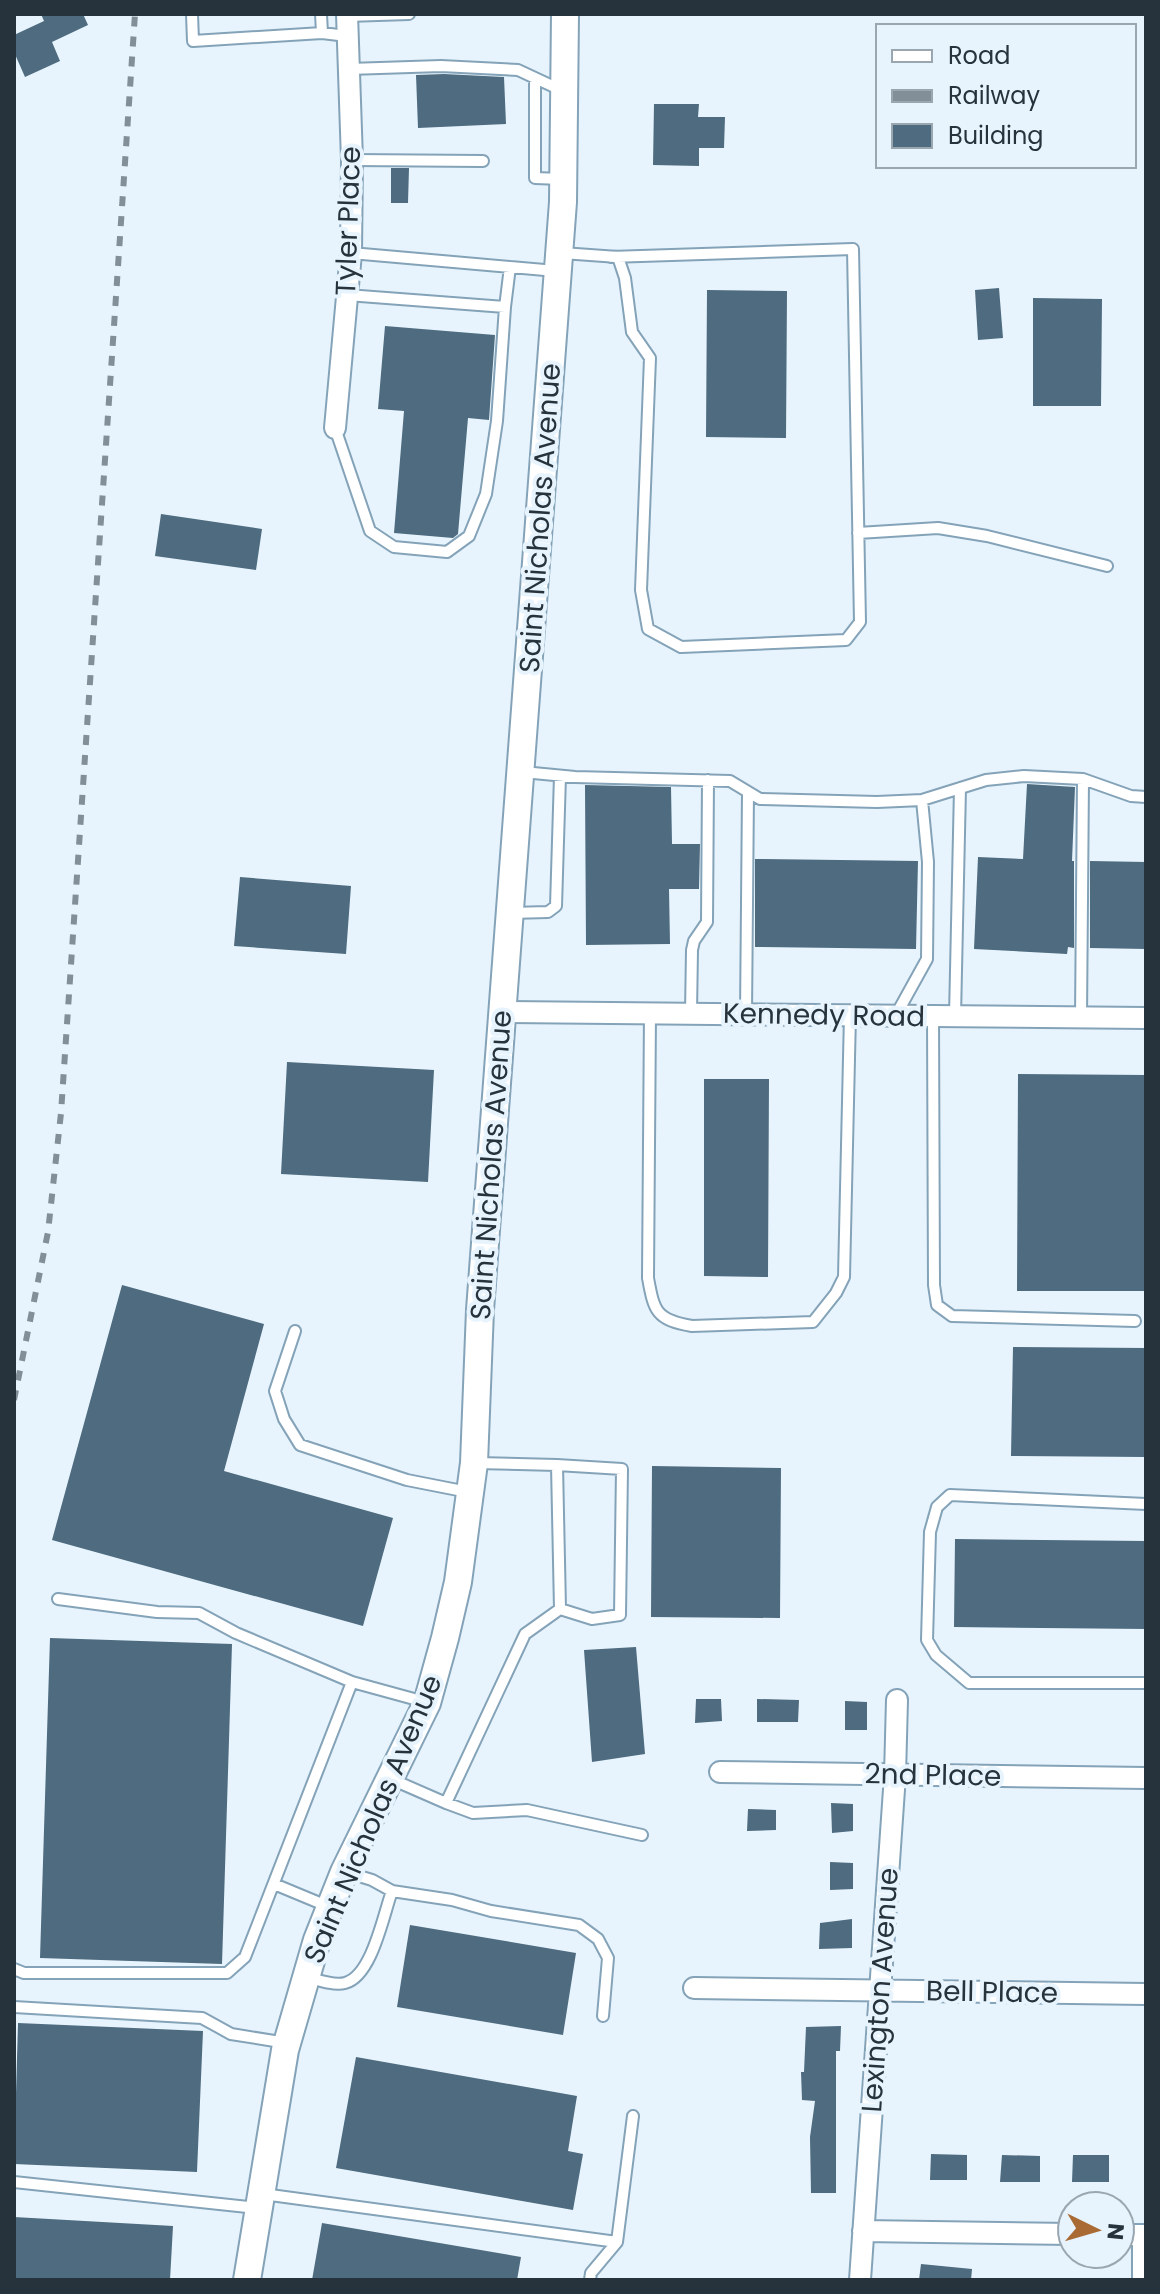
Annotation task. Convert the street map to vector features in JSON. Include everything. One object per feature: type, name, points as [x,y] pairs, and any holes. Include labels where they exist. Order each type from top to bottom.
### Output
[{"type":"street","name":"Saint Nicholas Avenue","points":[[247,2280],[287,2043],[306,1977],[344,1872],[427,1703],[458,1582],[474,1463],[480,1310],[559,262],[564,180],[565,14]]},
{"type":"street","name":"Tyler Place","points":[[335,428],[351,253],[352,160],[347,22]]},
{"type":"street","name":"Kennedy Road","points":[[503,1012],[1146,1018]]},
{"type":"street","name":"Lexington Avenue","points":[[860,2280],[895,1775],[897,1700]]},
{"type":"street","name":"2nd Place","points":[[720,1772],[1146,1778]]},
{"type":"street","name":"Bell Place","points":[[694,1988],[1146,1994]]},
{"type":"street","points":[[863,2231],[1056,2234]]},
{"type":"street","points":[[1143,2280],[1145,2235]]},
{"type":"lane","points":[[192,14],[193,41],[322,33],[347,22],[409,14]]},
{"type":"lane","points":[[321,14],[322,33]]},
{"type":"lane","points":[[349,69],[441,66],[518,70],[564,92]]},
{"type":"lane","points":[[535,78],[535,178],[564,180]]},
{"type":"lane","points":[[352,160],[483,161]]},
{"type":"lane","points":[[351,253],[510,267],[610,257],[853,249],[860,622],[846,640],[681,647],[648,629],[641,590],[650,358],[632,332],[625,278],[618,257],[610,257]]},
{"type":"lane","points":[[335,428],[370,531],[394,547],[447,552],[469,536],[486,494],[495,436],[510,267]]},
{"type":"lane","points":[[347,295],[505,307]]},
{"type":"lane","points":[[858,533],[938,528],[987,536],[1107,566]]},
{"type":"lane","points":[[521,771],[560,776],[730,781],[760,799],[922,800],[986,780],[1024,776],[1083,779],[1131,796],[1146,797]]},
{"type":"lane","points":[[510,913],[548,912],[556,906],[560,776]]},
{"type":"lane","points":[[1081,1017],[1083,779]]},
{"type":"lane","points":[[691,1013],[692,950],[694,941],[707,922],[708,780]]},
{"type":"lane","points":[[955,1016],[960,788]]},
{"type":"lane","points":[[746,1014],[748,792]]},
{"type":"lane","points":[[896,1015],[927,959],[928,862],[922,800]]},
{"type":"lane","points":[[650,1013],[648,1278],[654,1307],[659,1314],[672,1323],[692,1326],[813,1322],[836,1293],[844,1277],[850,1015]]},
{"type":"lane","points":[[933,1016],[934,1285],[937,1305],[952,1316],[1135,1321]]},
{"type":"lane","points":[[295,1331],[275,1391],[284,1419],[300,1445],[407,1480],[470,1492]]},
{"type":"lane","points":[[474,1463],[622,1469],[620,1615],[592,1619],[560,1609]]},
{"type":"lane","points":[[557,1465],[560,1609]]},
{"type":"lane","points":[[1146,1504],[950,1495],[937,1507],[930,1532],[927,1628],[927,1640],[936,1655],[969,1683],[1146,1683]]},
{"type":"lane","points":[[58,1599],[157,1612],[199,1613],[236,1633],[352,1682],[427,1703]]},
{"type":"lane","points":[[446,1803],[525,1634],[560,1609]]},
{"type":"lane","points":[[14,1969],[24,1973],[227,1973],[245,1957],[352,1682]]},
{"type":"lane","points":[[391,1779],[473,1813],[527,1810],[642,1835]]},
{"type":"lane","points":[[344,1872],[372,1880],[392,1891],[579,1925],[598,1939],[608,1958],[603,2016]]},
{"type":"lane","points":[[274,1884],[330,1908]]},
{"type":"lane","points":[[306,1977],[341,1985],[358,1977],[366,1965],[392,1891]]},
{"type":"lane","points":[[14,2007],[202,2018],[231,2034],[287,2043]]},
{"type":"lane","points":[[590,2280],[591,2273],[617,2242],[633,2116]]},
{"type":"lane","points":[[14,2182],[260,2201],[617,2242]]},
{"type":"lane","points":[[14,2191],[32,2185]]},
{"type":"building","points":[[41,14],[83,14],[88,25],[52,42],[60,61],[25,77],[14,52],[14,35],[44,21]]},
{"type":"building","points":[[416,75],[504,77],[506,124],[418,128]]},
{"type":"building","points":[[654,104],[699,104],[698,117],[725,117],[724,148],[699,148],[699,166],[653,165]]},
{"type":"building","points":[[391,168],[409,168],[408,203],[391,203]]},
{"type":"building","points":[[999,288],[1003,338],[978,340],[975,290]]},
{"type":"building","points":[[707,290],[787,291],[786,438],[706,437]]},
{"type":"building","points":[[1033,298],[1102,299],[1101,406],[1033,406]]},
{"type":"building","points":[[385,326],[495,335],[489,420],[468,418],[458,534],[453,538],[394,533],[404,411],[378,409]]},
{"type":"building","points":[[161,514],[262,529],[256,570],[155,556]]},
{"type":"building","points":[[1027,784],[1075,787],[1072,861],[1074,948],[1068,947],[1067,954],[974,949],[978,857],[1023,859]]},
{"type":"building","points":[[585,785],[671,787],[672,844],[700,844],[699,889],[669,889],[670,944],[586,945]]},
{"type":"building","points":[[755,859],[918,861],[916,949],[755,947]]},
{"type":"building","points":[[1090,861],[1146,862],[1146,949],[1090,948]]},
{"type":"building","points":[[240,877],[351,886],[346,954],[234,946]]},
{"type":"building","points":[[287,1062],[434,1070],[428,1182],[281,1174]]},
{"type":"building","points":[[1018,1074],[1146,1075],[1146,1291],[1017,1291]]},
{"type":"building","points":[[704,1079],[769,1079],[768,1277],[704,1276]]},
{"type":"building","points":[[122,1285],[264,1324],[224,1471],[393,1518],[363,1626],[52,1540]]},
{"type":"building","points":[[1013,1347],[1146,1348],[1145,1457],[1011,1456]]},
{"type":"building","points":[[652,1466],[781,1468],[780,1618],[651,1617]]},
{"type":"building","points":[[955,1539],[1146,1541],[1146,1629],[954,1627]]},
{"type":"building","points":[[50,1638],[232,1644],[222,1964],[40,1958]]},
{"type":"building","points":[[636,1647],[645,1754],[592,1762],[584,1650]]},
{"type":"building","points":[[696,1699],[721,1699],[722,1721],[695,1723]]},
{"type":"building","points":[[757,1699],[799,1700],[798,1722],[757,1722]]},
{"type":"building","points":[[845,1701],[867,1702],[867,1730],[845,1730]]},
{"type":"building","points":[[831,1803],[853,1804],[853,1831],[832,1833]]},
{"type":"building","points":[[748,1809],[776,1810],[776,1830],[747,1831]]},
{"type":"building","points":[[830,1862],[853,1863],[853,1889],[830,1890]]},
{"type":"building","points":[[852,1919],[852,1948],[819,1949],[820,1923]]},
{"type":"building","points":[[410,1925],[576,1953],[563,2035],[397,2007]]},
{"type":"building","points":[[18,2023],[203,2031],[197,2172],[14,2164]]},
{"type":"building","points":[[841,2026],[840,2051],[836,2051],[836,2193],[811,2193],[810,2137],[815,2101],[802,2100],[801,2072],[804,2072],[806,2027]]},
{"type":"building","points":[[356,2057],[577,2096],[568,2151],[583,2154],[573,2210],[336,2168]]},
{"type":"building","points":[[931,2154],[967,2155],[967,2180],[930,2180]]},
{"type":"building","points":[[1002,2155],[1040,2156],[1040,2182],[1000,2182]]},
{"type":"building","points":[[1073,2155],[1109,2155],[1109,2182],[1072,2182]]},
{"type":"building","points":[[14,2217],[173,2226],[170,2280],[14,2280]]},
{"type":"building","points":[[322,2223],[521,2257],[517,2280],[312,2280]]},
{"type":"building","points":[[921,2264],[972,2269],[971,2280],[919,2280]]},
{"type":"railway","points":[[14,1400],[48,1232],[61,1113],[135,14]]}]
